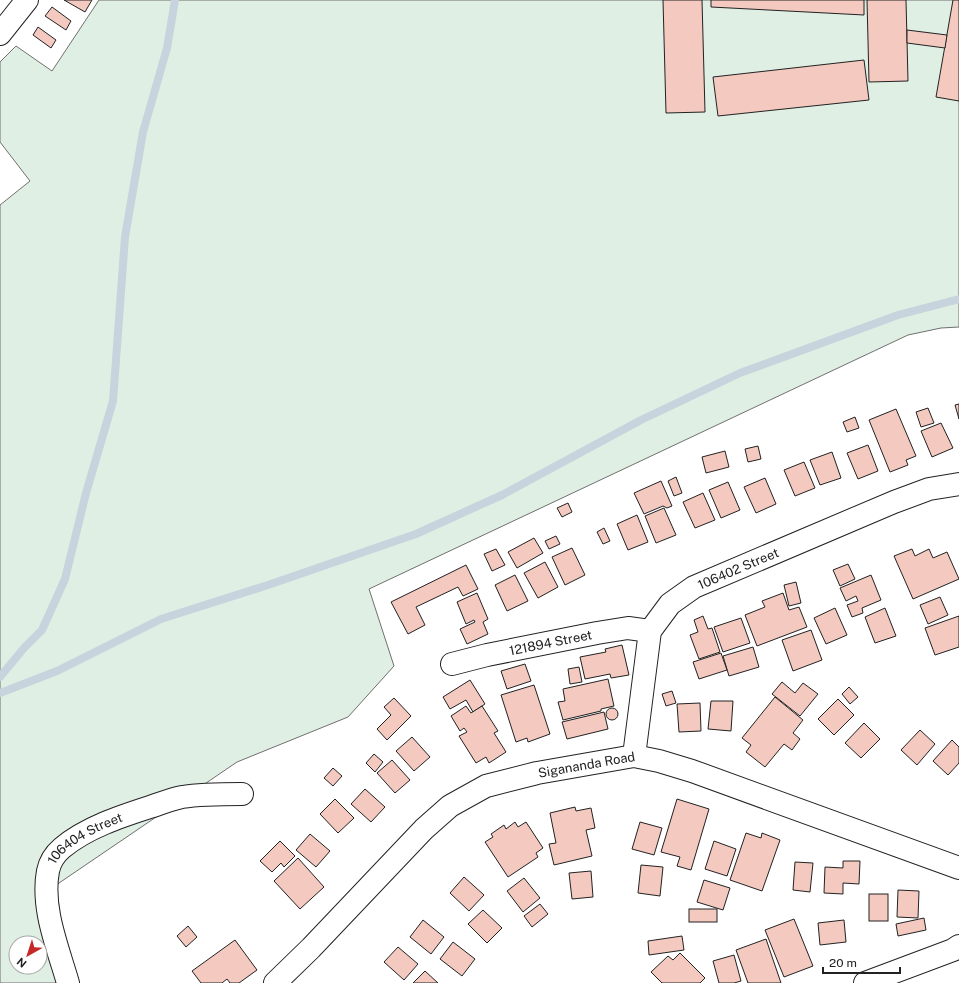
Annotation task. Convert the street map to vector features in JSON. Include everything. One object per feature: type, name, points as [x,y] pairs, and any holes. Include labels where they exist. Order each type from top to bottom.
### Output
[{"type":"street","points":[[0,34],[27,0]]},
{"type":"street","name":"106402 Street","points":[[650,630],[670,604],[694,587],[929,489],[959,484]]},
{"type":"street","name":"121894 Street","points":[[452,664],[487,655],[597,633],[628,628],[650,630]]},
{"type":"street","points":[[634,756],[650,630]]},
{"type":"street","name":"Sigananda Road","points":[[275,983],[311,948],[424,829],[450,806],[486,786],[537,773],[634,756],[659,760],[692,771],[959,868]]},
{"type":"street","name":"106404 Street","points":[[68,983],[48,910],[46,888],[48,869],[53,857],[62,848],[89,830],[139,811],[181,797],[206,794],[242,794]]},
{"type":"street","points":[[865,983],[953,950],[959,946]]},
{"type":"green space","points":[[99,0],[959,0],[959,327],[941,328],[908,335],[369,589],[394,666],[348,717],[237,762],[37,898],[46,935],[8,935],[8,975],[48,975],[48,943],[58,983],[0,983],[0,205],[30,181],[0,142],[0,62],[16,46],[52,71]]},
{"type":"building","points":[[64,0],[92,0],[85,12]]},
{"type":"building","points":[[663,0],[702,0],[705,112],[666,113]]},
{"type":"building","points":[[711,0],[864,0],[864,15],[711,7]]},
{"type":"building","points":[[867,0],[906,0],[908,81],[869,82]]},
{"type":"building","points":[[953,0],[959,0],[959,101],[936,97]]},
{"type":"building","points":[[52,7],[71,21],[66,30],[45,16]]},
{"type":"building","points":[[38,27],[56,40],[51,48],[33,35]]},
{"type":"building","points":[[907,30],[947,35],[945,48],[907,43]]},
{"type":"building","points":[[864,60],[869,100],[718,116],[713,77]]},
{"type":"building","points":[[959,404],[959,419],[955,405]]},
{"type":"building","points":[[928,408],[934,423],[921,427],[916,412]]},
{"type":"building","points":[[896,409],[916,456],[906,460],[908,465],[890,472],[869,420]]},
{"type":"building","points":[[855,417],[859,428],[847,432],[843,422]]},
{"type":"building","points":[[941,423],[953,448],[932,457],[921,431]]},
{"type":"building","points":[[868,445],[878,471],[858,479],[847,453]]},
{"type":"building","points":[[758,446],[761,459],[748,462],[745,449]]},
{"type":"building","points":[[725,451],[729,467],[706,473],[702,457]]},
{"type":"building","points":[[832,452],[841,478],[820,485],[810,460]]},
{"type":"building","points":[[804,462],[815,488],[795,496],[784,470]]},
{"type":"building","points":[[676,477],[682,493],[674,496],[668,481]]},
{"type":"building","points":[[765,478],[776,504],[756,513],[744,487]]},
{"type":"building","points":[[661,481],[672,506],[667,508],[663,506],[644,514],[634,493]]},
{"type":"building","points":[[728,482],[740,510],[721,518],[709,490]]},
{"type":"building","points":[[703,493],[715,520],[695,528],[683,502]]},
{"type":"building","points":[[568,503],[572,512],[562,517],[557,508]]},
{"type":"building","points":[[664,508],[676,535],[656,543],[645,516]]},
{"type":"building","points":[[637,515],[648,542],[628,550],[617,524]]},
{"type":"building","points":[[604,528],[610,541],[603,544],[597,532]]},
{"type":"building","points":[[556,536],[560,544],[549,549],[545,541]]},
{"type":"building","points":[[534,538],[543,553],[517,568],[508,552]]},
{"type":"building","points":[[572,548],[585,575],[565,585],[552,557]]},
{"type":"building","points":[[496,549],[505,565],[492,571],[484,554]]},
{"type":"building","points":[[912,549],[915,556],[929,549],[933,558],[947,552],[959,579],[913,599],[894,556]]},
{"type":"building","points":[[545,562],[558,587],[538,598],[524,573]]},
{"type":"building","points":[[848,564],[855,579],[840,586],[833,570]]},
{"type":"building","points":[[466,565],[478,589],[463,596],[458,587],[416,607],[425,625],[408,634],[391,602]]},
{"type":"building","points":[[515,575],[528,601],[507,611],[495,585]]},
{"type":"building","points":[[871,575],[881,600],[862,608],[863,613],[852,617],[847,605],[858,601],[856,596],[846,601],[840,588]]},
{"type":"building","points":[[796,582],[801,603],[789,606],[784,585]]},
{"type":"building","points":[[477,593],[488,619],[483,622],[488,634],[467,644],[460,629],[475,622],[474,620],[466,624],[457,602]]},
{"type":"building","points":[[783,593],[789,610],[799,607],[807,627],[757,646],[745,615],[765,607],[762,601]]},
{"type":"building","points":[[940,597],[948,615],[928,624],[920,605]]},
{"type":"building","points":[[835,608],[847,635],[826,644],[814,618]]},
{"type":"building","points":[[885,608],[896,636],[875,643],[865,617]]},
{"type":"building","points":[[703,616],[708,629],[712,628],[720,652],[699,659],[690,635],[698,632],[694,620]]},
{"type":"building","points":[[959,616],[959,647],[935,655],[925,628]]},
{"type":"building","points":[[741,618],[750,643],[723,652],[714,627]]},
{"type":"building","points":[[811,630],[822,660],[793,671],[782,640]]},
{"type":"building","points":[[622,645],[629,675],[611,678],[610,674],[585,679],[580,657],[606,652],[605,649]]},
{"type":"building","points":[[753,647],[759,667],[729,676],[723,656]]},
{"type":"building","points":[[721,653],[727,670],[699,679],[693,662]]},
{"type":"building","points":[[525,664],[531,681],[507,689],[501,671]]},
{"type":"building","points":[[579,667],[582,682],[570,684],[568,669]]},
{"type":"building","points":[[608,679],[614,706],[601,709],[601,711],[563,720],[558,702],[565,701],[563,689]]},
{"type":"building","points":[[470,680],[485,704],[473,712],[466,700],[450,709],[443,697]]},
{"type":"building","points":[[782,682],[795,693],[803,683],[818,694],[800,716],[772,694]]},
{"type":"building","points":[[534,685],[550,734],[528,742],[527,738],[516,742],[501,695]]},
{"type":"building","points":[[849,687],[858,697],[850,704],[842,694]]},
{"type":"building","points":[[672,691],[676,703],[666,706],[662,694]]},
{"type":"building","points":[[775,697],[803,720],[793,733],[800,739],[792,750],[784,744],[765,767],[746,752],[751,745],[742,738]]},
{"type":"building","points":[[394,698],[411,716],[387,740],[377,729],[391,715],[384,707]]},
{"type":"building","points":[[838,699],[854,715],[834,735],[818,719]]},
{"type":"building","points":[[711,701],[733,701],[731,731],[708,729]]},
{"type":"building","points":[[700,703],[701,731],[679,732],[677,704]]},
{"type":"building","points":[[466,706],[471,713],[482,706],[498,731],[494,733],[506,752],[489,763],[486,757],[476,763],[459,736],[467,732],[464,728],[460,731],[451,716]]},
{"type":"building","points":[[610,708],[614,708],[618,714],[614,720],[610,720],[606,716],[606,712]]},
{"type":"building","points":[[604,712],[608,729],[567,739],[562,722]]},
{"type":"building","points":[[864,723],[880,739],[861,758],[845,743]]},
{"type":"building","points":[[920,730],[935,744],[917,765],[901,750]]},
{"type":"building","points":[[412,737],[430,757],[414,771],[396,751]]},
{"type":"building","points":[[952,740],[959,747],[959,763],[948,775],[933,761]]},
{"type":"building","points":[[374,754],[383,762],[375,772],[366,763]]},
{"type":"building","points":[[392,760],[410,780],[395,793],[377,773]]},
{"type":"building","points":[[333,768],[342,776],[333,786],[324,778]]},
{"type":"building","points":[[365,789],[385,807],[371,822],[351,804]]},
{"type":"building","points":[[335,799],[354,818],[338,833],[320,814]]},
{"type":"building","points":[[677,799],[709,809],[691,870],[677,866],[680,857],[661,852]]},
{"type":"building","points":[[575,807],[576,811],[591,808],[595,828],[586,830],[592,856],[554,865],[549,844],[556,843],[550,813]]},
{"type":"building","points":[[515,822],[518,827],[526,822],[543,848],[536,853],[538,857],[508,877],[485,842],[493,837],[491,834],[504,825],[506,829]]},
{"type":"building","points":[[640,822],[662,828],[654,855],[632,849]]},
{"type":"building","points":[[746,833],[761,838],[762,833],[780,840],[762,891],[730,880]]},
{"type":"building","points":[[310,834],[330,851],[316,867],[296,850]]},
{"type":"building","points":[[280,841],[295,856],[284,867],[281,863],[272,872],[260,861]]},
{"type":"building","points":[[714,841],[736,849],[727,876],[705,869]]},
{"type":"building","points":[[298,858],[324,887],[300,909],[274,881]]},
{"type":"building","points":[[843,861],[860,861],[859,884],[843,883],[843,894],[824,893],[825,867],[843,868]]},
{"type":"building","points":[[795,862],[813,863],[810,892],[793,890]]},
{"type":"building","points":[[641,865],[663,867],[660,896],[638,893]]},
{"type":"building","points":[[591,871],[593,897],[572,899],[569,873]]},
{"type":"building","points":[[464,877],[484,895],[469,911],[450,893]]},
{"type":"building","points":[[524,878],[540,898],[523,912],[507,891]]},
{"type":"building","points":[[704,880],[730,888],[723,910],[697,902]]},
{"type":"building","points":[[898,890],[919,891],[918,918],[897,917]]},
{"type":"building","points":[[869,894],[888,894],[888,921],[869,921]]},
{"type":"building","points":[[540,904],[548,914],[532,927],[524,916]]},
{"type":"building","points":[[689,909],[717,909],[717,922],[689,922]]},
{"type":"building","points":[[483,910],[502,928],[487,943],[468,924]]},
{"type":"building","points":[[924,918],[926,930],[898,936],[896,924]]},
{"type":"building","points":[[794,919],[813,966],[784,977],[765,930]]},
{"type":"building","points":[[423,920],[444,937],[431,954],[410,937]]},
{"type":"building","points":[[844,920],[846,942],[820,945],[818,923]]},
{"type":"building","points":[[188,926],[197,937],[186,947],[177,936]]},
{"type":"building","points":[[682,936],[684,950],[649,955],[648,941]]},
{"type":"building","points":[[766,939],[781,983],[748,983],[736,950]]},
{"type":"building","points":[[235,940],[257,970],[239,983],[230,983],[227,979],[222,983],[201,983],[192,971]]},
{"type":"building","points":[[453,942],[475,959],[462,976],[440,959]]},
{"type":"building","points":[[398,947],[418,964],[404,980],[384,962]]},
{"type":"building","points":[[680,953],[705,978],[700,983],[662,983],[651,972],[668,956],[673,960]]},
{"type":"building","points":[[734,955],[741,981],[734,983],[719,983],[713,961]]},
{"type":"building","points":[[425,971],[438,983],[413,983]]},
{"type":"waterway","points":[[0,677],[24,648],[42,630],[65,579],[86,493],[113,401],[125,237],[143,132],[167,48],[175,0]]},
{"type":"waterway","points":[[0,693],[57,671],[161,619],[268,585],[416,534],[502,495],[641,420],[740,373],[898,315],[959,299]]}]
